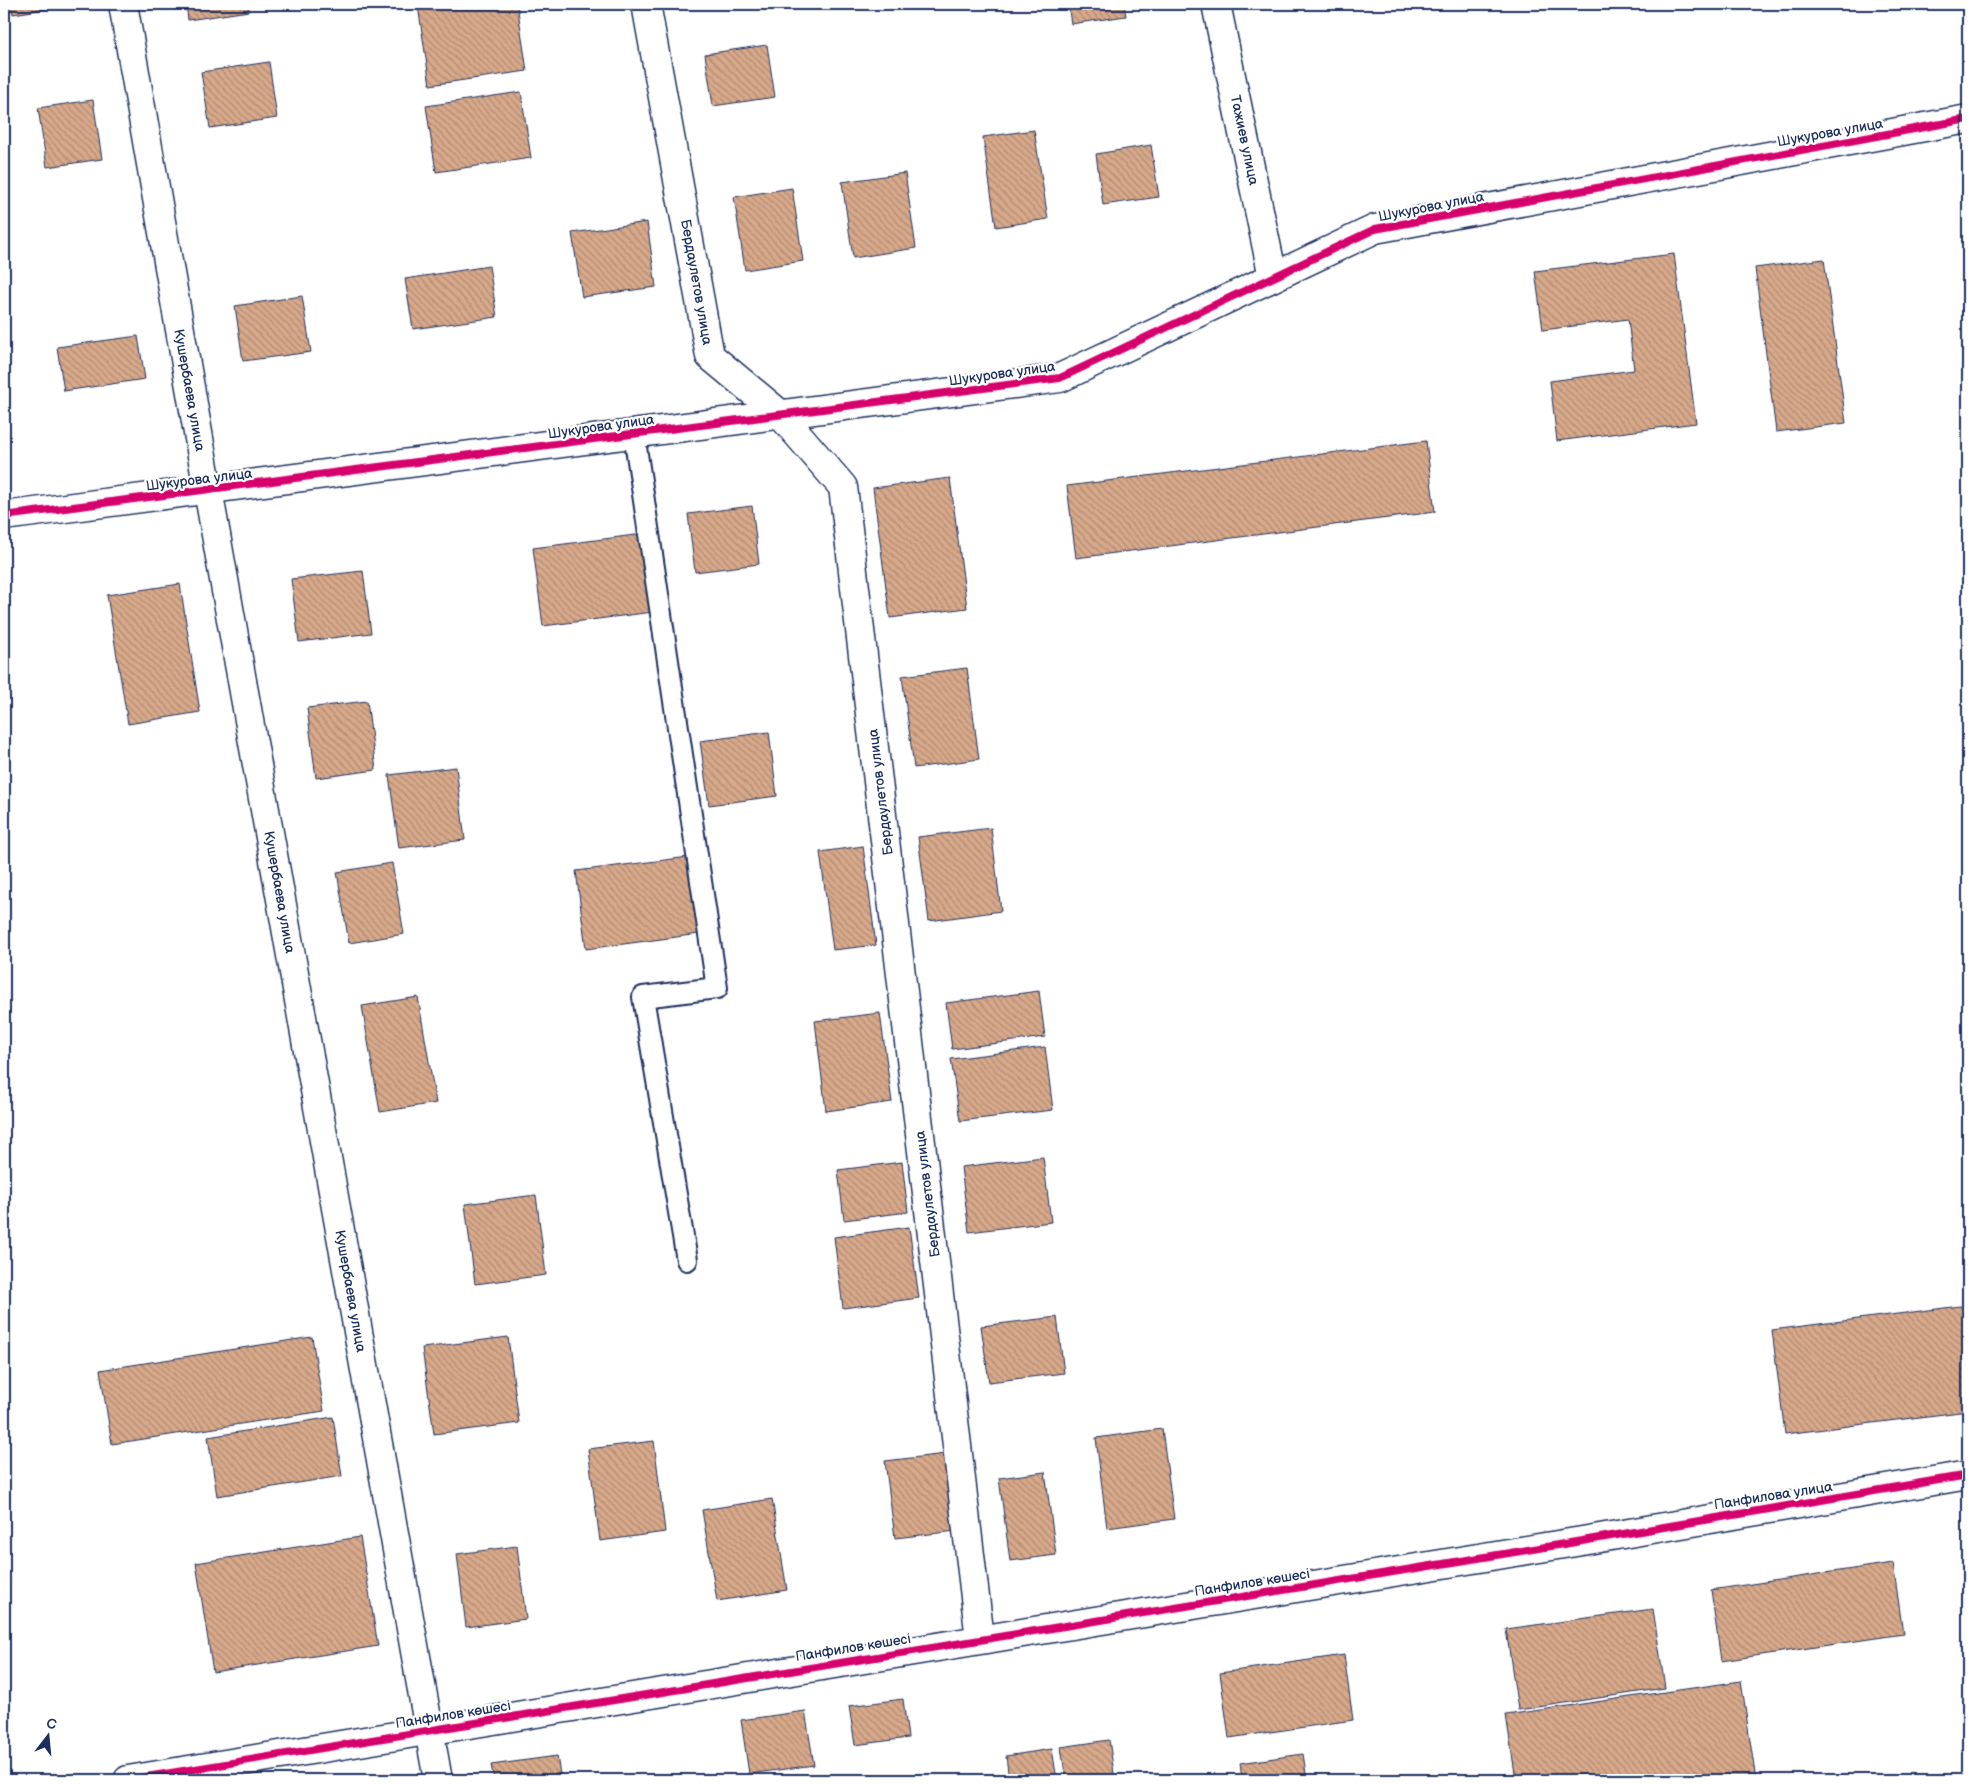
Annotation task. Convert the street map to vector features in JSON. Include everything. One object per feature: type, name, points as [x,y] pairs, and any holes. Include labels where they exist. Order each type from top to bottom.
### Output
[{"type":"street","name":"Кушербаева улица","points":[[123,4],[438,1780]]},
{"type":"street","name":"Бердаулетов улица","points":[[646,4],[710,356],[781,415],[843,487],[980,1639]]},
{"type":"street","name":"Тажиев улица","points":[[1216,4],[1273,277]]},
{"type":"street","name":"Шукурова улица","points":[[4,516],[1060,378],[1375,229],[1968,119]]},
{"type":"street","name":"Панфилова улица","points":[[1582,1541],[1968,1475]]},
{"type":"street","name":"Панфилов көшесі","points":[[128,1780],[1582,1541]]},
{"type":"lane","points":[[634,434],[717,988],[644,997],[686,1260]]},
{"type":"building","points":[[11,4],[79,4],[13,14]]},
{"type":"building","points":[[186,4],[248,4],[249,11],[188,20]]},
{"type":"building","points":[[435,4],[517,4],[527,71],[430,85],[418,6]]},
{"type":"building","points":[[1068,4],[1124,4],[1126,16],[1071,24]]},
{"type":"building","points":[[767,45],[775,97],[713,106],[705,54]]},
{"type":"building","points":[[269,62],[277,118],[210,128],[201,72]]},
{"type":"building","points":[[521,92],[531,158],[436,172],[426,106]]},
{"type":"building","points":[[93,100],[102,159],[47,167],[38,108]]},
{"type":"building","points":[[1034,130],[1048,219],[996,227],[983,137]]},
{"type":"building","points":[[1151,145],[1159,197],[1103,205],[1096,154]]},
{"type":"building","points":[[905,173],[916,248],[853,258],[842,182]]},
{"type":"building","points":[[792,188],[803,261],[745,270],[734,197]]},
{"type":"building","points":[[647,222],[656,287],[582,297],[572,233]]},
{"type":"building","points":[[1674,254],[1696,423],[1557,441],[1550,381],[1634,370],[1628,319],[1543,330],[1535,271]]},
{"type":"building","points":[[1824,259],[1846,423],[1776,432],[1755,268]]},
{"type":"building","points":[[489,266],[497,317],[413,329],[405,279]]},
{"type":"building","points":[[302,296],[311,352],[243,361],[235,306]]},
{"type":"building","points":[[138,336],[145,379],[64,391],[57,347]]},
{"type":"building","points":[[1426,441],[1435,512],[1076,558],[1067,486]]},
{"type":"building","points":[[950,478],[967,608],[890,618],[873,488]]},
{"type":"building","points":[[752,506],[759,564],[695,572],[688,514]]},
{"type":"building","points":[[643,534],[653,612],[543,626],[533,548]]},
{"type":"building","points":[[363,571],[371,633],[299,642],[291,579]]},
{"type":"building","points":[[180,584],[200,712],[128,724],[107,595]]},
{"type":"building","points":[[967,668],[979,759],[914,768],[902,676]]},
{"type":"building","points":[[367,701],[376,770],[316,778],[307,708]]},
{"type":"building","points":[[769,732],[777,796],[709,805],[700,741]]},
{"type":"building","points":[[456,767],[465,840],[399,848],[389,775]]},
{"type":"building","points":[[991,828],[1001,911],[929,921],[918,837]]},
{"type":"building","points":[[863,846],[876,945],[833,950],[820,852]]},
{"type":"building","points":[[689,857],[699,934],[586,949],[576,871]]},
{"type":"building","points":[[392,863],[404,934],[349,943],[337,872]]},
{"type":"building","points":[[1039,991],[1045,1037],[952,1049],[946,1003]]},
{"type":"building","points":[[418,997],[436,1103],[380,1112],[362,1006]]},
{"type":"building","points":[[880,1013],[892,1102],[826,1111],[815,1021]]},
{"type":"building","points":[[1045,1047],[1053,1110],[960,1121],[951,1059]]},
{"type":"building","points":[[1043,1157],[1051,1222],[969,1232],[961,1167]]},
{"type":"building","points":[[902,1162],[908,1212],[844,1220],[838,1170]]},
{"type":"building","points":[[536,1195],[546,1275],[475,1284],[465,1204]]},
{"type":"building","points":[[909,1227],[919,1298],[843,1308],[834,1237]]},
{"type":"building","points":[[1968,1305],[1968,1411],[1785,1434],[1772,1330]]},
{"type":"building","points":[[1057,1317],[1064,1373],[989,1382],[981,1326]]},
{"type":"building","points":[[312,1337],[324,1411],[112,1444],[100,1370]]},
{"type":"building","points":[[508,1337],[519,1423],[434,1434],[422,1348]]},
{"type":"building","points":[[333,1417],[342,1476],[217,1496],[208,1437]]},
{"type":"building","points":[[1162,1429],[1174,1519],[1107,1528],[1096,1438]]},
{"type":"building","points":[[654,1441],[665,1532],[600,1541],[588,1449]]},
{"type":"building","points":[[946,1454],[956,1531],[895,1538],[885,1461]]},
{"type":"building","points":[[1045,1472],[1056,1555],[1010,1561],[999,1478]]},
{"type":"building","points":[[772,1499],[787,1590],[717,1601],[702,1510]]},
{"type":"building","points":[[360,1537],[378,1646],[213,1672],[196,1563]]},
{"type":"building","points":[[517,1546],[526,1619],[466,1627],[457,1554]]},
{"type":"building","points":[[1893,1563],[1903,1634],[1721,1661],[1711,1590]]},
{"type":"building","points":[[1653,1609],[1665,1688],[1518,1710],[1506,1629]]},
{"type":"building","points":[[1344,1655],[1353,1720],[1229,1738],[1220,1673]]},
{"type":"building","points":[[1741,1681],[1756,1780],[1516,1780],[1506,1715]]},
{"type":"building","points":[[903,1699],[908,1738],[855,1745],[849,1706]]},
{"type":"building","points":[[805,1711],[814,1765],[749,1774],[741,1720]]},
{"type":"building","points":[[1109,1740],[1115,1780],[1066,1780],[1061,1747]]},
{"type":"building","points":[[1052,1749],[1057,1780],[1009,1780],[1006,1756]]},
{"type":"building","points":[[1303,1754],[1307,1780],[1242,1780],[1240,1763]]},
{"type":"building","points":[[557,1756],[561,1780],[494,1780],[491,1765]]},
{"type":"building","points":[[394,1775],[395,1780],[365,1780]]},
{"type":"cycle path","points":[[4,516],[1060,378],[1375,229],[1968,119]]},
{"type":"cycle path","points":[[128,1780],[1582,1541],[1968,1475]]}]
